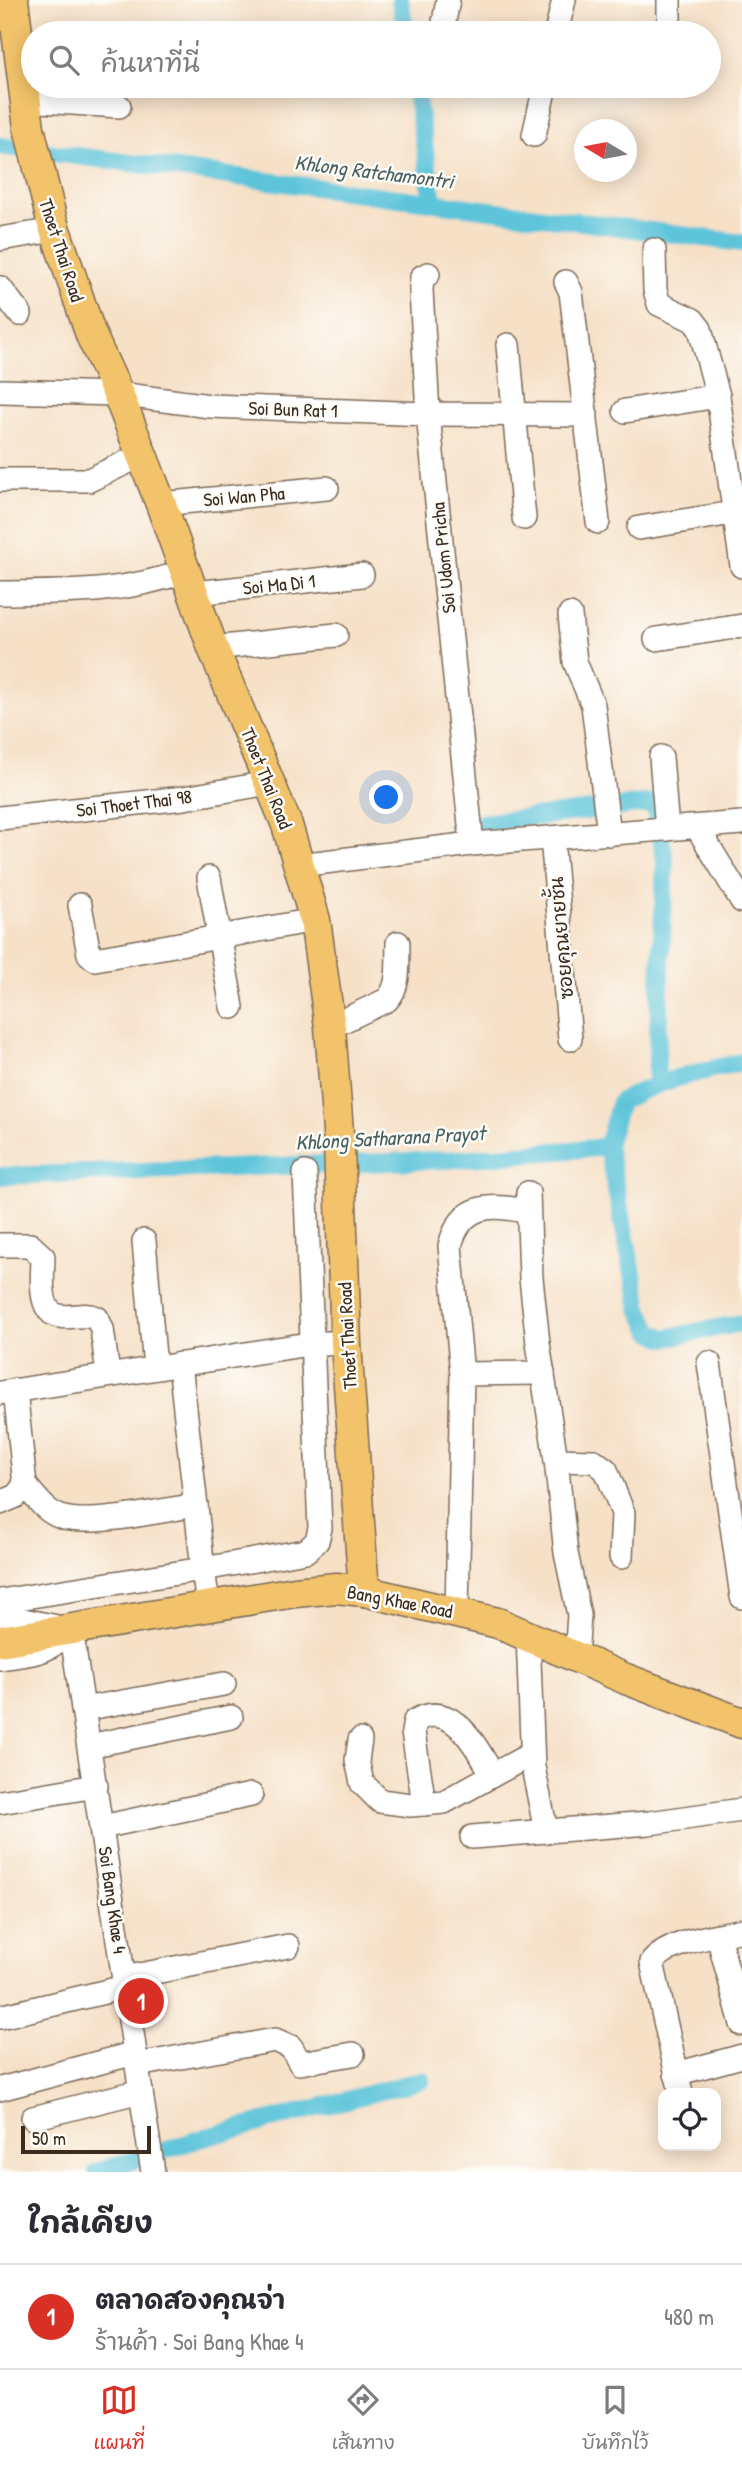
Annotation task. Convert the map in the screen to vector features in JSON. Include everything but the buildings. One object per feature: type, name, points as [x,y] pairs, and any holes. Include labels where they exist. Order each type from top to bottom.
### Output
[{"type":"main road","name":"Thoet Thai Road","points":[[13,0],[21,65]]},
{"type":"main road","name":"Thoet Thai Road","points":[[25,98],[35,163],[91,335],[118,394],[191,582],[213,648],[287,825],[315,920],[330,1027],[339,1145],[346,1344],[364,1591]]},
{"type":"main road","name":"Bang Khae Road","points":[[4,1640],[208,1605],[336,1588],[364,1591],[457,1612],[528,1634],[576,1657],[742,1723]]},
{"type":"street","points":[[445,21],[449,0]]},
{"type":"street","points":[[559,21],[564,0]]},
{"type":"street","points":[[668,21],[669,0]]},
{"type":"street","points":[[534,135],[542,98]]},
{"type":"street","points":[[27,114],[119,106]]},
{"type":"street","points":[[0,239],[55,230]]},
{"type":"street","points":[[654,250],[655,290],[659,304],[693,320],[700,329],[718,396],[742,566]]},
{"type":"street","name":"Soi Udom Pricha","points":[[428,274],[422,277],[421,290],[428,414],[472,844]]},
{"type":"street","points":[[566,282],[571,292],[598,522]]},
{"type":"street","points":[[0,288],[20,314]]},
{"type":"street","points":[[508,345],[524,519]]},
{"type":"street","name":"Soi Bun Rat 1","points":[[0,391],[118,394],[210,406],[428,414],[586,415]]},
{"type":"street","points":[[625,411],[718,396]]},
{"type":"street","points":[[0,480],[89,480],[142,455]]},
{"type":"street","name":"Soi Wan Pha","points":[[161,503],[327,488]]},
{"type":"street","points":[[639,528],[733,513]]},
{"type":"street","name":"Soi Ma Di 1","points":[[0,593],[110,591],[191,582],[362,575]]},
{"type":"street","points":[[570,615],[575,662],[593,705],[609,834]]},
{"type":"street","points":[[656,639],[742,626]]},
{"type":"street","points":[[213,648],[336,635]]},
{"type":"street","points":[[661,757],[667,829]]},
{"type":"street","name":"Soi Thoet Thai 98","points":[[0,818],[174,799],[268,783]]},
{"type":"street","points":[[299,864],[472,844],[742,823]]},
{"type":"street","points":[[697,827],[742,901]]},
{"type":"street","name":"ซอยคุณยายชั้น","points":[[552,838],[570,1039]]},
{"type":"street","points":[[209,878],[232,1007]]},
{"type":"street","points":[[80,905],[89,954],[95,960],[315,920]]},
{"type":"street","points":[[330,1027],[387,1000],[392,995],[396,985],[398,943]]},
{"type":"street","points":[[0,1601],[306,1551],[317,1541],[320,1528],[315,1343],[305,1173]]},
{"type":"street","points":[[457,1612],[462,1374],[450,1246],[454,1229],[464,1217],[488,1206],[528,1202],[531,1278],[566,1553],[579,1615],[576,1657]]},
{"type":"street","points":[[144,1241],[155,1368]]},
{"type":"street","points":[[0,1245],[30,1245],[43,1257],[44,1304],[50,1312],[59,1317],[88,1314],[97,1318],[108,1374]]},
{"type":"street","points":[[196,1506],[82,1521],[60,1517],[47,1510],[24,1485],[8,1392],[315,1343],[346,1344]]},
{"type":"street","points":[[709,1363],[732,1453],[742,1597]]},
{"type":"street","points":[[180,1364],[208,1605]]},
{"type":"street","points":[[462,1374],[543,1373]]},
{"type":"street","points":[[556,1460],[594,1461],[606,1470],[623,1513],[621,1557]]},
{"type":"street","points":[[0,1503],[16,1496],[24,1485]]},
{"type":"street","name":"Soi Bang Khae 4","points":[[71,1629],[153,2172]]},
{"type":"street","points":[[528,1634],[531,1754],[546,1831]]},
{"type":"street","points":[[83,1709],[224,1684]]},
{"type":"street","points":[[424,1804],[413,1732],[415,1721],[426,1715],[445,1716],[465,1730],[492,1773]]},
{"type":"street","points":[[89,1746],[231,1717]]},
{"type":"street","points":[[360,1740],[357,1760],[362,1783],[380,1801],[424,1804],[444,1802],[468,1791],[492,1773],[531,1754]]},
{"type":"street","points":[[0,1802],[96,1786]]},
{"type":"street","points":[[102,1827],[251,1795]]},
{"type":"street","points":[[472,1837],[649,1823],[742,1810]]},
{"type":"street","points":[[742,1930],[675,1947],[659,1954],[652,1962],[678,2084],[742,2056]]},
{"type":"street","points":[[718,1936],[742,2024]]},
{"type":"street","points":[[0,2017],[125,1983],[288,1946]]},
{"type":"street","points":[[0,2089],[136,2059],[275,2040],[291,2047],[300,2063],[353,2054]]},
{"type":"street","points":[[33,2118],[141,2091]]},
{"type":"waterway","points":[[400,0],[404,21]]},
{"type":"waterway","points":[[417,98],[433,202]]},
{"type":"waterway","name":"Khlong Ratchamontri","points":[[0,146],[742,243]]},
{"type":"waterway","points":[[481,823],[654,803],[665,860],[656,1085]]},
{"type":"waterway","name":"Khlong Satharana Prayot","points":[[0,1176],[446,1160],[595,1148],[607,1145],[620,1102],[664,1082],[742,1062]]},
{"type":"waterway","points":[[607,1145],[640,1309],[651,1331],[665,1338],[742,1323]]},
{"type":"waterway","points":[[97,2172],[203,2138],[422,2080]]},
{"type":"place","name":"ตลาดสองคุณจ่า","points":[[141,2001]]}]
